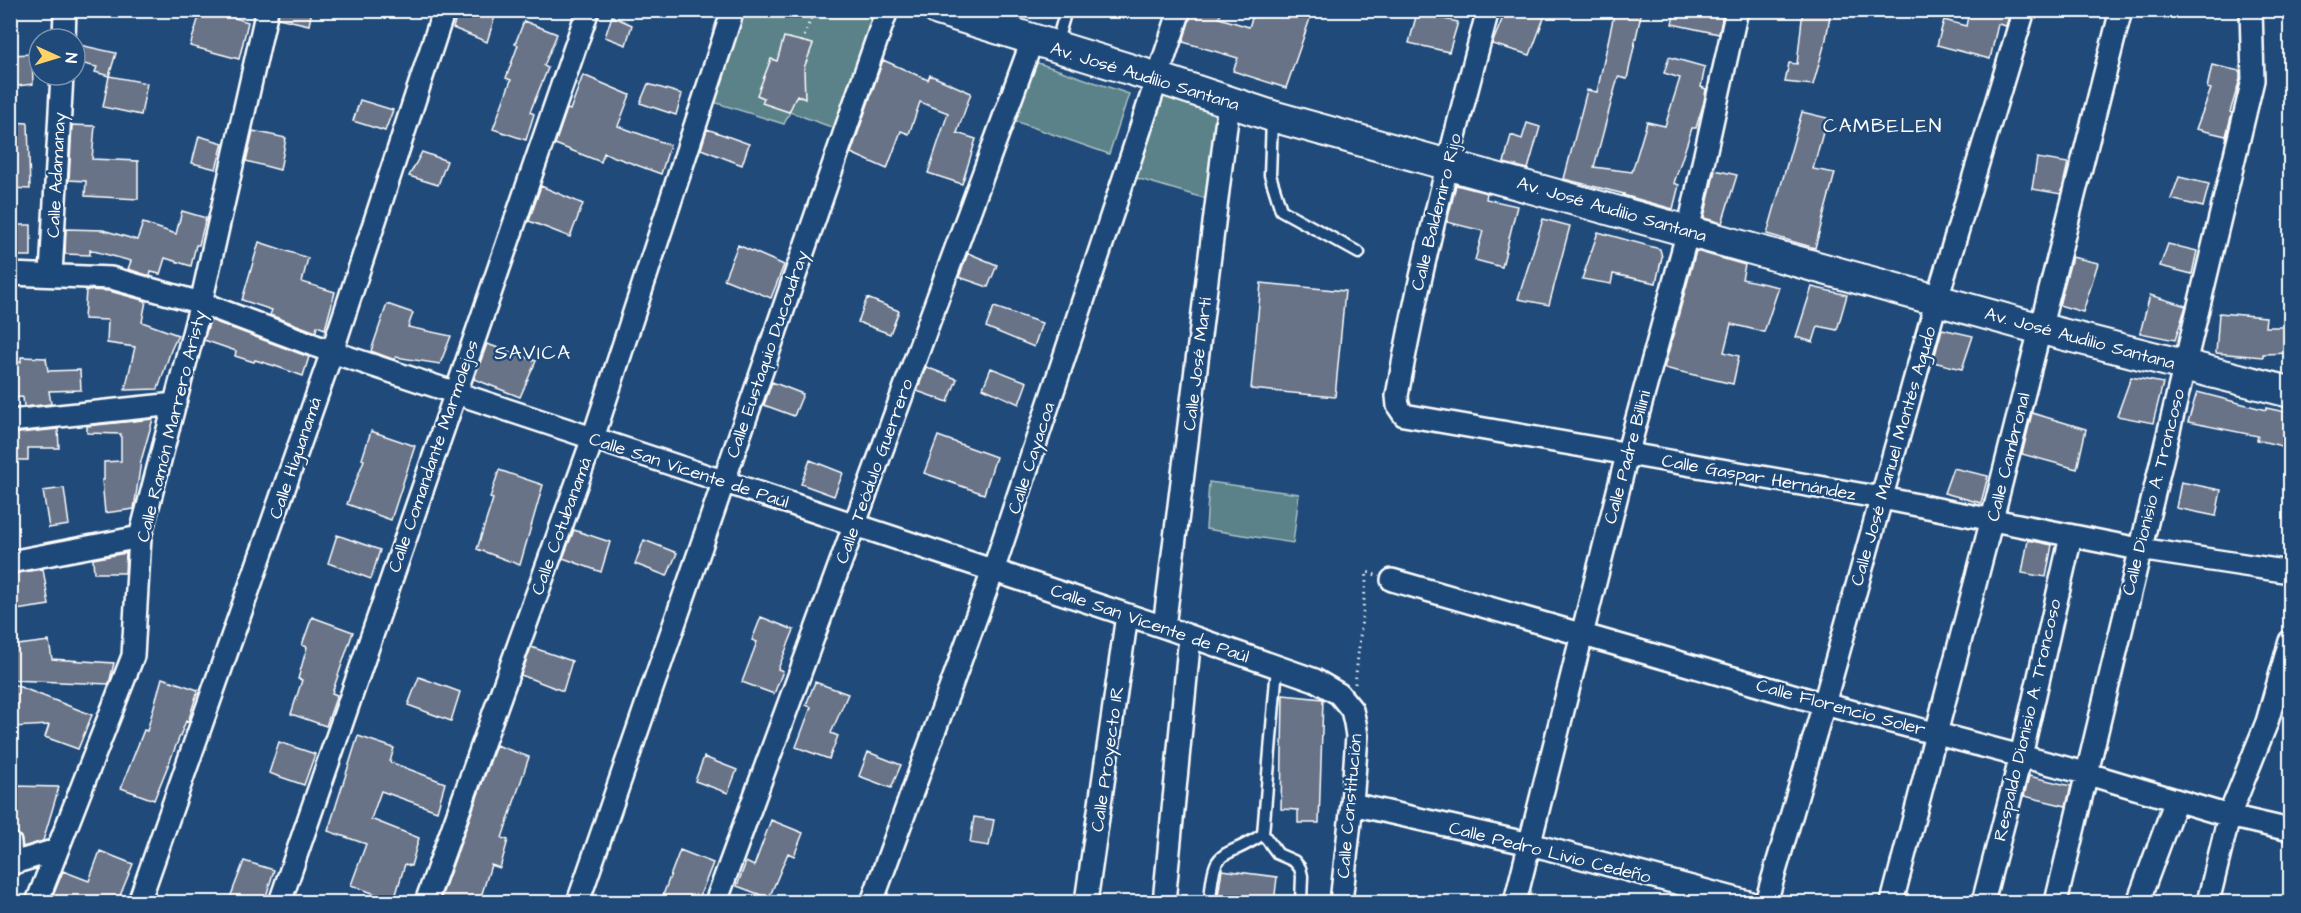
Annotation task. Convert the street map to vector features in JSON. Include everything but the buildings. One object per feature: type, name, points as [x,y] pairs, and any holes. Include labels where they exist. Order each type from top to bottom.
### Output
[{"type":"main road","name":"Av. José Audilio Santana","points":[[938,10],[1272,116],[2040,328],[2290,392]]},
{"type":"street","points":[[64,27],[65,10]]},
{"type":"street","name":"Calle Ramón Marrero Aristy","points":[[37,903],[133,656],[140,537],[201,303],[267,10]]},
{"type":"street","name":"Calle Higuanamá","points":[[139,903],[332,352],[444,10]]},
{"type":"street","name":"Calle Comandante Marmolejos","points":[[280,903],[588,10]]},
{"type":"street","name":"Calle Cotubanamá","points":[[426,903],[592,438],[733,10]]},
{"type":"street","name":"Calle Eustaquio Ducoudray","points":[[578,903],[887,10]]},
{"type":"street","name":"Calle Cayacoa","points":[[872,903],[993,571],[1180,10]]},
{"type":"street","name":"Calle Baldemiro Rijo","points":[[1404,415],[1398,406],[1397,396],[1411,317],[1447,163],[1488,10]]},
{"type":"street","name":"Calle Padre Billini","points":[[1515,903],[1627,454],[1688,231],[1737,10]]},
{"type":"street","name":"Calle José Manuel Montés Agudo","points":[[1766,903],[1937,299],[2024,10]]},
{"type":"street","name":"Calle Cambronal","points":[[1892,903],[2121,10]]},
{"type":"street","name":"Calle Dionisio A. Troncoso","points":[[2056,903],[2085,774],[2253,80],[2251,10]]},
{"type":"street","name":"Calle Teódulo Guerrero","points":[[716,903],[854,524],[1043,44]]},
{"type":"street","name":"Calle Adamanay","points":[[51,274],[61,87]]},
{"type":"street","name":"Calle José Martí","points":[[1164,627],[1229,102]]},
{"type":"street","name":"Calle San Vicente de Paúl","points":[[10,274],[111,278],[201,303],[332,352],[1164,627],[1315,680],[1339,694],[1352,710]]},
{"type":"street","points":[[10,421],[175,404]]},
{"type":"street","name":"Calle Gaspar Hernández","points":[[1404,415],[1882,498],[2139,549],[2290,573]]},
{"type":"street","name":"Respaldo Dionisio A. Troncoso","points":[[1983,903],[2021,756],[2071,536]]},
{"type":"street","points":[[10,562],[140,537]]},
{"type":"street","name":"Calle Florencio Soler","points":[[1392,580],[1824,704],[2021,756],[2229,816],[2290,830]]},
{"type":"street","name":"Calle Proyecto 1R","points":[[1086,903],[1127,615]]},
{"type":"street","points":[[1164,903],[1190,636]]},
{"type":"street","points":[[2208,903],[2229,816],[2267,722],[2290,641]]},
{"type":"street","name":"Calle Constitución","points":[[1341,903],[1357,736],[1352,710]]},
{"type":"street","points":[[2138,903],[2176,800]]},
{"type":"street","name":"Calle Pedro Livio Cedeño","points":[[1352,804],[1530,844],[1748,903]]},
{"type":"street","points":[[10,843],[11,864],[56,850]]},
{"type":"lane","points":[[1043,44],[1066,10]]},
{"type":"lane","points":[[1272,116],[1270,175],[1281,210],[1359,253]]},
{"type":"lane","points":[[1277,667],[1263,834],[1278,854],[1294,861],[1300,868],[1301,903]]},
{"type":"lane","points":[[1210,903],[1212,875],[1216,862],[1226,852],[1243,847],[1263,834]]},
{"type":"path","points":[[802,42],[814,10]]},
{"type":"path","points":[[1352,710],[1367,572],[1392,580]]},
{"type":"green space","points":[[733,11],[887,11],[845,132],[790,112],[784,124],[704,99]]},
{"type":"green space","points":[[1035,62],[1129,94],[1109,154],[1012,120]]},
{"type":"green space","points":[[1158,78],[1229,102],[1217,202],[1126,175]]},
{"type":"green space","points":[[1209,482],[1299,494],[1293,543],[1206,529]]},
{"type":"district","name":"CAMBELEN","points":[[1883,125]]},
{"type":"district","name":"SAVICA","points":[[533,352]]}]
